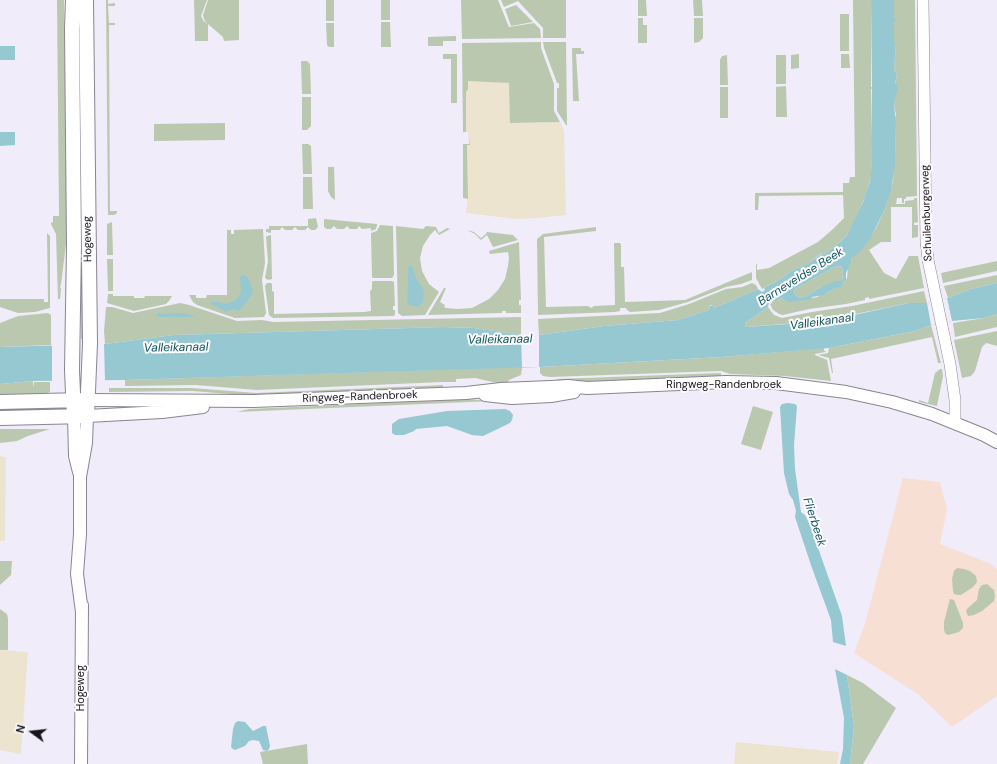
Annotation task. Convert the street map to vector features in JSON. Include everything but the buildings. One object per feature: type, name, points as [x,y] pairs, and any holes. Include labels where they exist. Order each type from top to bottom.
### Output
[{"type":"main road","points":[[68,0],[72,29]]},
{"type":"main road","name":"Hogeweg","points":[[73,0],[74,246],[72,343],[73,400],[80,416]]},
{"type":"main road","name":"Hogeweg","points":[[81,764],[82,612],[85,574],[80,534],[80,477],[75,456],[80,416],[88,400],[90,344],[86,0]]},
{"type":"main road","points":[[86,62],[94,37],[95,0]]},
{"type":"main road","name":"Ringweg-Randenbroek","points":[[88,400],[254,401],[466,393],[501,389],[568,386],[587,388],[726,382],[776,383],[846,392],[869,397],[932,414],[984,435],[997,442]]},
{"type":"main road","points":[[0,402],[88,400]]},
{"type":"main road","name":"Ringweg-Randenbroek","points":[[80,416],[162,412],[254,401]]},
{"type":"main road","points":[[0,418],[80,416]]},
{"type":"street","name":"Schuilenburgerweg","points":[[923,0],[926,241],[928,260],[953,383],[956,424]]},
{"type":"shaded area","points":[[468,80],[510,83],[510,123],[560,122],[564,131],[566,215],[516,219],[466,213],[468,196],[467,145],[469,145],[468,132],[466,132],[466,92],[468,89]]},
{"type":"shaded area","points":[[0,456],[6,457],[5,541],[0,541]]},
{"type":"shaded area","points":[[903,478],[940,482],[947,509],[940,544],[991,564],[997,569],[997,696],[952,727],[918,694],[854,653],[865,624]]},
{"type":"shaded area","points":[[0,650],[28,652],[21,754],[0,750]]},
{"type":"shaded area","points":[[736,742],[839,752],[838,760],[837,764],[734,764]]},
{"type":"green space","points":[[57,0],[64,0],[67,236],[60,287],[60,299],[58,299],[56,234],[51,224],[53,222],[53,216],[59,216]]},
{"type":"green space","points":[[78,0],[81,0],[85,339],[81,339]]},
{"type":"green space","points":[[106,0],[108,0],[108,4],[115,3],[115,6],[108,6],[109,23],[115,23],[115,25],[109,25],[110,211],[117,211],[114,215],[108,215]]},
{"type":"green space","points":[[194,0],[207,0],[201,16],[207,24],[203,15],[208,0],[239,0],[239,40],[224,41],[223,37],[208,24],[208,41],[195,41]]},
{"type":"green space","points":[[326,0],[334,0],[334,21],[326,21]]},
{"type":"green space","points":[[381,0],[390,0],[390,20],[381,20]]},
{"type":"green space","points":[[461,0],[498,0],[509,27],[534,23],[540,29],[541,38],[462,39]]},
{"type":"green space","points":[[501,0],[566,0],[566,38],[543,38],[543,28],[518,1],[504,7]]},
{"type":"green space","points":[[638,0],[646,0],[647,16],[638,16]]},
{"type":"green space","points":[[693,0],[702,0],[703,16],[694,16]]},
{"type":"green space","points":[[853,0],[871,0],[872,162],[871,176],[866,194],[855,221],[847,235],[840,242],[825,254],[822,253],[809,263],[795,269],[762,289],[756,278],[756,264],[757,270],[769,268],[818,242],[844,218],[843,195],[759,196],[758,210],[755,210],[755,193],[843,192],[843,183],[849,183],[850,177],[855,177]]},
{"type":"green space","points":[[894,0],[915,0],[917,196],[906,197],[906,199],[904,199],[904,203],[902,203],[902,198],[897,198],[896,204],[905,204],[905,201],[914,200],[914,198],[917,198],[918,222],[914,223],[914,225],[918,225],[918,237],[912,238],[912,207],[891,207],[891,242],[881,242],[869,250],[884,273],[896,279],[909,256],[918,256],[924,288],[869,299],[869,297],[865,298],[865,300],[846,304],[809,309],[783,315],[779,314],[773,310],[770,304],[777,299],[781,298],[787,301],[792,301],[818,297],[819,295],[827,293],[844,283],[847,278],[848,268],[852,261],[851,259],[865,245],[876,228],[885,209],[893,181],[895,158],[896,115],[894,104],[897,73],[894,70],[896,43],[894,42]]},
{"type":"green space","points":[[516,5],[533,22],[511,26],[505,9]]},
{"type":"green space","points":[[840,14],[849,14],[849,51],[840,51]]},
{"type":"green space","points":[[638,18],[643,18],[643,25],[647,25],[647,43],[638,43]]},
{"type":"green space","points":[[694,18],[703,18],[703,38],[699,42],[694,43]]},
{"type":"green space","points":[[381,22],[390,22],[391,47],[381,47]]},
{"type":"green space","points":[[326,23],[334,23],[334,47],[329,47],[327,45]]},
{"type":"green space","points":[[456,36],[456,41],[443,41],[443,46],[428,46],[428,37]]},
{"type":"green space","points":[[541,42],[541,48],[554,84],[554,111],[560,122],[510,123],[509,83],[468,81],[468,89],[466,92],[466,132],[463,132],[462,43]]},
{"type":"green space","points":[[543,42],[566,42],[567,125],[557,111],[557,88],[559,88],[559,83],[557,83]]},
{"type":"green space","points":[[572,48],[581,48],[581,51],[584,51],[584,54],[576,54],[579,101],[573,101]]},
{"type":"green space","points":[[443,54],[457,54],[457,103],[451,103],[451,59],[443,59]]},
{"type":"green space","points":[[799,54],[799,68],[791,69],[791,55]]},
{"type":"green space","points":[[841,54],[849,54],[850,68],[841,68]]},
{"type":"green space","points":[[727,55],[728,85],[720,85],[720,60],[722,56]]},
{"type":"green space","points":[[776,55],[786,55],[786,84],[776,84]]},
{"type":"green space","points":[[301,61],[307,61],[310,64],[311,94],[302,94]]},
{"type":"green space","points":[[786,86],[787,117],[776,117],[776,87]]},
{"type":"green space","points":[[720,87],[728,87],[728,118],[720,118]]},
{"type":"green space","points":[[302,97],[311,97],[311,126],[307,130],[302,130]]},
{"type":"green space","points":[[225,123],[225,140],[154,141],[154,124]]},
{"type":"green space","points":[[469,139],[470,145],[467,145],[468,199],[463,198],[463,144],[469,144]]},
{"type":"green space","points":[[302,144],[308,144],[311,146],[312,174],[303,174]]},
{"type":"green space","points":[[328,167],[334,167],[335,200],[331,197],[328,191]]},
{"type":"green space","points":[[303,177],[312,177],[313,209],[303,209]]},
{"type":"green space","points":[[316,218],[318,227],[315,230],[311,230],[308,227],[305,230],[298,230],[295,227],[292,230],[285,230],[282,227],[280,230],[271,230],[271,233],[266,232],[266,229],[269,229],[269,226],[308,226],[308,219]]},
{"type":"green space","points":[[324,219],[377,225],[376,229],[371,231],[371,228],[362,229],[359,226],[357,229],[350,229],[347,226],[344,229],[337,229],[334,226],[331,229],[327,229],[324,227]]},
{"type":"green space","points":[[112,222],[113,255],[107,255],[107,224]]},
{"type":"green space","points":[[380,225],[393,226],[394,275],[392,278],[372,277],[371,233],[377,231]]},
{"type":"green space","points":[[396,226],[423,229],[426,226],[436,227],[439,233],[447,228],[450,229],[439,235],[435,230],[423,246],[420,258],[422,271],[429,284],[439,292],[425,315],[402,316],[398,313]]},
{"type":"green space","points":[[596,227],[596,231],[544,237],[546,307],[588,306],[591,308],[594,306],[615,305],[614,243],[620,243],[621,245],[621,267],[624,267],[625,302],[685,300],[752,272],[752,280],[726,287],[688,302],[659,310],[630,312],[626,308],[620,308],[620,311],[615,312],[538,315],[537,239],[543,234]]},
{"type":"green space","points":[[263,229],[265,263],[262,280],[266,313],[264,317],[235,318],[197,305],[193,302],[189,295],[196,295],[196,298],[206,298],[207,295],[227,295],[227,230],[231,230],[231,234],[234,234],[234,230]]},
{"type":"green space","points":[[467,230],[474,232],[481,238],[487,232],[513,235],[518,240],[493,247],[487,235],[481,240],[475,234]]},
{"type":"green space","points":[[47,233],[50,236],[50,308],[35,312],[18,313],[0,307],[0,299],[44,299],[44,302],[48,302]]},
{"type":"green space","points":[[271,235],[272,279],[268,280],[265,278],[268,261],[266,237]]},
{"type":"green space","points":[[519,242],[521,300],[519,300],[519,305],[521,305],[521,313],[506,313],[506,311],[502,311],[502,313],[428,315],[444,288],[446,288],[440,302],[445,305],[444,307],[446,308],[472,308],[489,299],[498,290],[505,279],[509,258],[508,252],[490,254],[489,251]]},
{"type":"green space","points":[[107,259],[113,259],[113,291],[108,291]]},
{"type":"green space","points":[[997,261],[997,271],[943,283],[941,273]]},
{"type":"green space","points":[[840,266],[843,274],[842,281],[821,287],[807,296],[800,298],[795,295],[794,290],[797,288],[834,267]]},
{"type":"green space","points":[[997,275],[997,283],[971,289],[948,298],[944,286]]},
{"type":"green space","points":[[373,281],[394,282],[394,316],[273,318],[269,315],[265,286],[267,283],[272,284],[272,291],[274,292],[274,314],[371,311],[370,291],[372,289]]},
{"type":"green space","points":[[752,283],[756,285],[758,289],[714,308],[713,305],[710,305],[709,310],[678,320],[604,326],[539,335],[538,319],[660,313],[689,304],[726,289],[742,287]]},
{"type":"green space","points":[[924,291],[927,303],[909,303],[821,321],[746,327],[745,323],[768,307],[774,315],[782,318],[852,306]]},
{"type":"green space","points":[[108,294],[113,294],[113,296],[134,296],[134,298],[144,298],[145,296],[172,296],[166,304],[134,311],[107,303]]},
{"type":"green space","points":[[180,303],[237,321],[262,320],[273,322],[521,317],[521,335],[474,328],[443,327],[174,335],[105,344],[104,331],[106,307],[112,307],[133,313]]},
{"type":"green space","points":[[48,313],[51,315],[51,345],[0,347],[0,323],[18,316]]},
{"type":"green space","points":[[997,314],[997,327],[955,337],[953,323],[984,318]]},
{"type":"green space","points":[[931,325],[941,363],[938,363],[932,337],[831,359],[833,373],[829,358],[818,355],[828,353],[829,348],[915,331]]},
{"type":"green space","points":[[997,331],[997,346],[986,343],[982,347],[975,371],[971,376],[962,378],[954,340]]},
{"type":"green space","points":[[824,348],[824,351],[826,351],[825,352],[815,355],[827,360],[831,381],[785,376],[730,374],[721,371],[550,377],[543,376],[540,373],[540,367],[722,357]]},
{"type":"green space","points":[[522,367],[521,375],[509,380],[507,383],[497,383],[475,378],[456,379],[456,382],[257,390],[196,385],[125,386],[125,380]]},
{"type":"green space","points":[[942,369],[943,376],[937,406],[919,402],[919,400],[928,403],[935,373]]},
{"type":"green space","points":[[721,373],[721,377],[557,384],[557,379]]},
{"type":"green space","points":[[33,381],[33,388],[34,382],[50,382],[50,392],[45,394],[0,397],[0,384]]},
{"type":"green space","points":[[443,385],[443,388],[256,396],[192,391],[109,392],[109,388],[192,388],[256,393]]},
{"type":"green space","points":[[468,399],[493,401],[237,412],[249,409]]},
{"type":"green space","points":[[753,406],[773,412],[761,450],[741,444]]},
{"type":"green space","points":[[0,429],[50,429],[17,441],[0,443]]},
{"type":"green space","points":[[0,561],[12,561],[11,575],[0,585]]},
{"type":"green space","points":[[957,568],[970,571],[976,576],[977,582],[973,587],[961,595],[954,594],[953,591],[952,579],[954,571]]},
{"type":"green space","points":[[987,584],[994,590],[994,601],[982,611],[968,616],[966,611],[967,609],[977,600],[979,589],[982,585]]},
{"type":"green space","points":[[950,599],[954,600],[963,623],[963,628],[959,632],[948,635],[944,630],[944,622]]},
{"type":"green space","points":[[0,609],[7,614],[8,619],[8,650],[0,650]]},
{"type":"green space","points":[[847,675],[863,683],[896,708],[863,764],[850,764],[854,727]]},
{"type":"green space","points":[[307,744],[308,764],[263,764],[260,752]]},
{"type":"water","points":[[871,0],[894,0],[894,17],[896,19],[894,22],[894,42],[896,43],[894,70],[897,73],[895,84],[897,84],[898,87],[894,104],[896,123],[895,166],[891,190],[885,209],[870,239],[861,251],[851,259],[852,261],[846,273],[846,280],[841,287],[823,295],[812,297],[811,299],[788,302],[781,298],[772,302],[771,301],[769,302],[768,307],[745,323],[746,327],[840,318],[909,303],[927,303],[948,298],[971,289],[997,283],[997,314],[984,318],[952,321],[931,325],[915,331],[829,348],[722,357],[540,367],[125,380],[33,381],[0,384],[0,347],[105,344],[174,335],[443,327],[474,328],[521,335],[539,335],[604,326],[678,320],[709,310],[710,306],[713,305],[714,308],[758,289],[762,292],[765,290],[764,288],[795,269],[809,263],[823,253],[825,254],[847,235],[863,202],[870,181],[872,162],[872,145],[870,145],[872,142],[872,89],[870,88],[872,87]],"holes":[[[840,266],[842,268],[842,281],[837,281],[821,287],[807,296],[800,298],[795,295],[794,290],[797,288],[834,267]]]},
{"type":"water","points":[[0,46],[15,46],[15,60],[0,60]]},
{"type":"water","points":[[0,132],[15,132],[15,145],[0,146]]},
{"type":"water","points":[[409,266],[412,266],[424,294],[422,304],[417,307],[410,305],[407,301]]},
{"type":"water","points":[[240,276],[246,276],[249,280],[253,291],[251,296],[239,311],[233,309],[226,312],[211,304],[211,302],[219,301],[227,304],[237,299],[241,292]]},
{"type":"water","points":[[158,312],[162,314],[184,313],[194,316],[159,317],[157,316]]},
{"type":"water","points":[[782,404],[795,404],[797,406],[794,445],[795,469],[801,512],[805,515],[810,525],[842,616],[846,646],[833,642],[831,620],[795,517],[796,511],[793,500],[789,494],[784,473],[780,407]]},
{"type":"water","points":[[505,409],[510,411],[513,415],[510,423],[483,436],[472,435],[447,426],[416,429],[404,435],[395,435],[392,433],[392,424],[399,419],[447,411]]},
{"type":"water","points":[[835,669],[847,675],[854,727],[850,764],[840,764],[843,749],[844,718]]},
{"type":"water","points":[[238,721],[245,722],[253,731],[266,726],[270,746],[269,749],[267,751],[263,750],[259,741],[253,740],[249,741],[245,746],[235,750],[233,749],[231,747],[233,729],[235,723]]},
{"type":"pier","points":[[947,298],[952,321],[931,325],[927,303]]},
{"type":"pier","points":[[521,335],[539,335],[539,367],[522,367]]},
{"type":"pier","points":[[104,343],[105,381],[52,382],[52,344]]},
{"type":"water label","name":"Barneveldse Beek","points":[[801,277]]},
{"type":"water label","name":"Valleikanaal","points":[[822,322]]},
{"type":"water label","name":"Valleikanaal","points":[[500,340]]},
{"type":"water label","name":"Valleikanaal","points":[[176,348]]},
{"type":"water label","name":"Flierbeek","points":[[814,522]]}]
